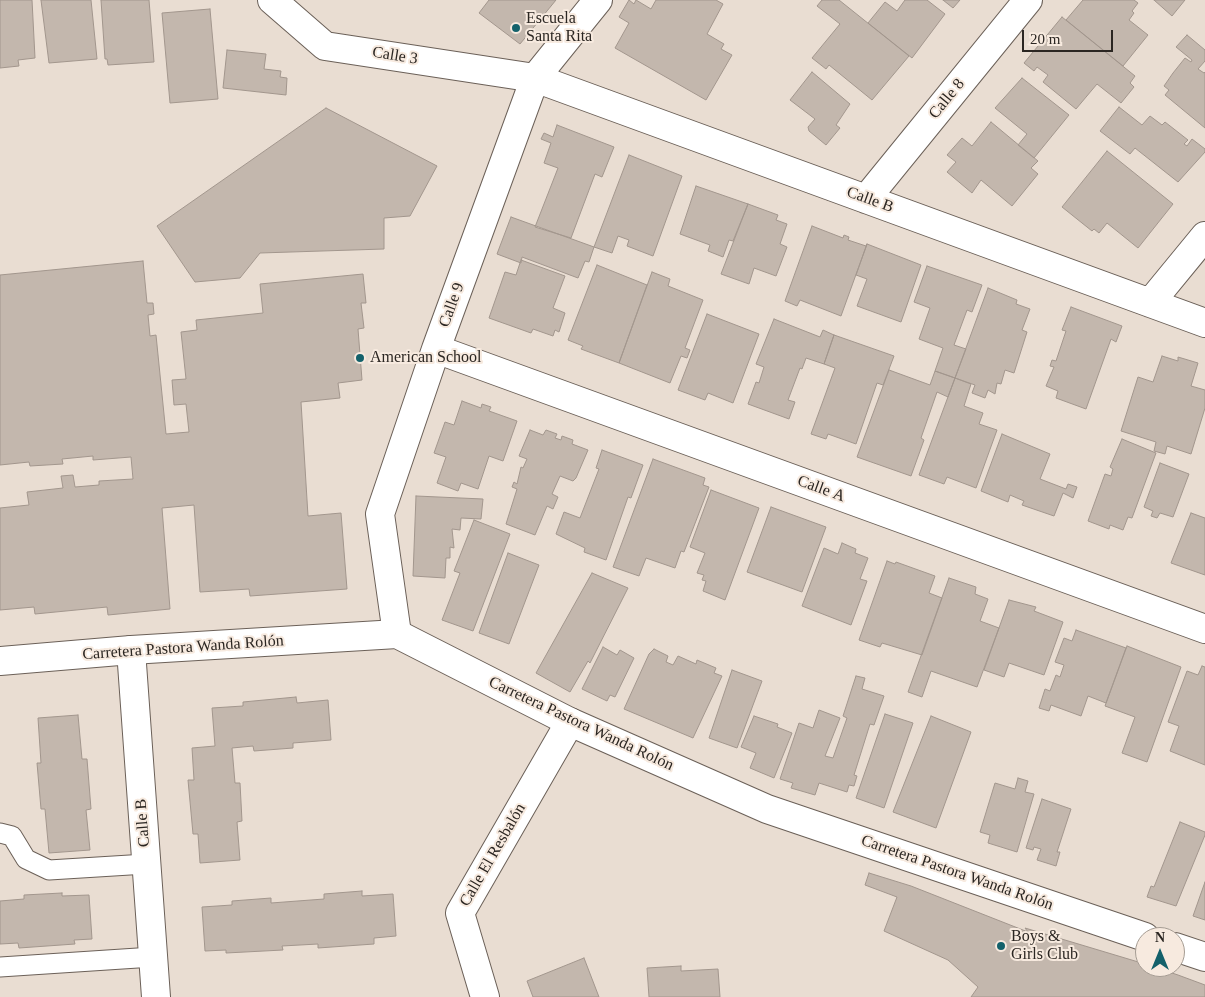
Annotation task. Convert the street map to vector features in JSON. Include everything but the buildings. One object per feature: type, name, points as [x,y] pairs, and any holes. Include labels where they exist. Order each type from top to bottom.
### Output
[{"type":"street","name":"Calle 3","points":[[272,0],[325,46],[534,78]]},
{"type":"street","name":"Calle 9","points":[[397,634],[380,514],[436,349],[534,78],[598,0]]},
{"type":"street","name":"Calle 8","points":[[866,199],[1028,0]]},
{"type":"street","name":"Calle B","points":[[534,78],[1205,323]]},
{"type":"street","points":[[1150,303],[1205,236]]},
{"type":"street","name":"Calle A","points":[[436,349],[1205,629]]},
{"type":"street","name":"Carretera Pastora Wanda Rolón","points":[[0,661],[131,650],[397,634],[570,722],[767,808],[1135,934]]},
{"type":"street","name":"Calle B","points":[[131,650],[156,997]]},
{"type":"street","name":"Calle El Resbalón","points":[[485,997],[460,912],[570,722]]},
{"type":"street","points":[[1185,951],[1205,958]]},
{"type":"lane","points":[[0,833],[12,836],[26,858],[49,870],[146,864]]},
{"type":"lane","points":[[0,967],[153,958]]},
{"type":"place","name":"Escuela Santa Rita","points":[[516,28]]},
{"type":"place","name":"American School","points":[[360,358]]},
{"type":"place","name":"Boys & Girls Club","points":[[1001,946]]}]
